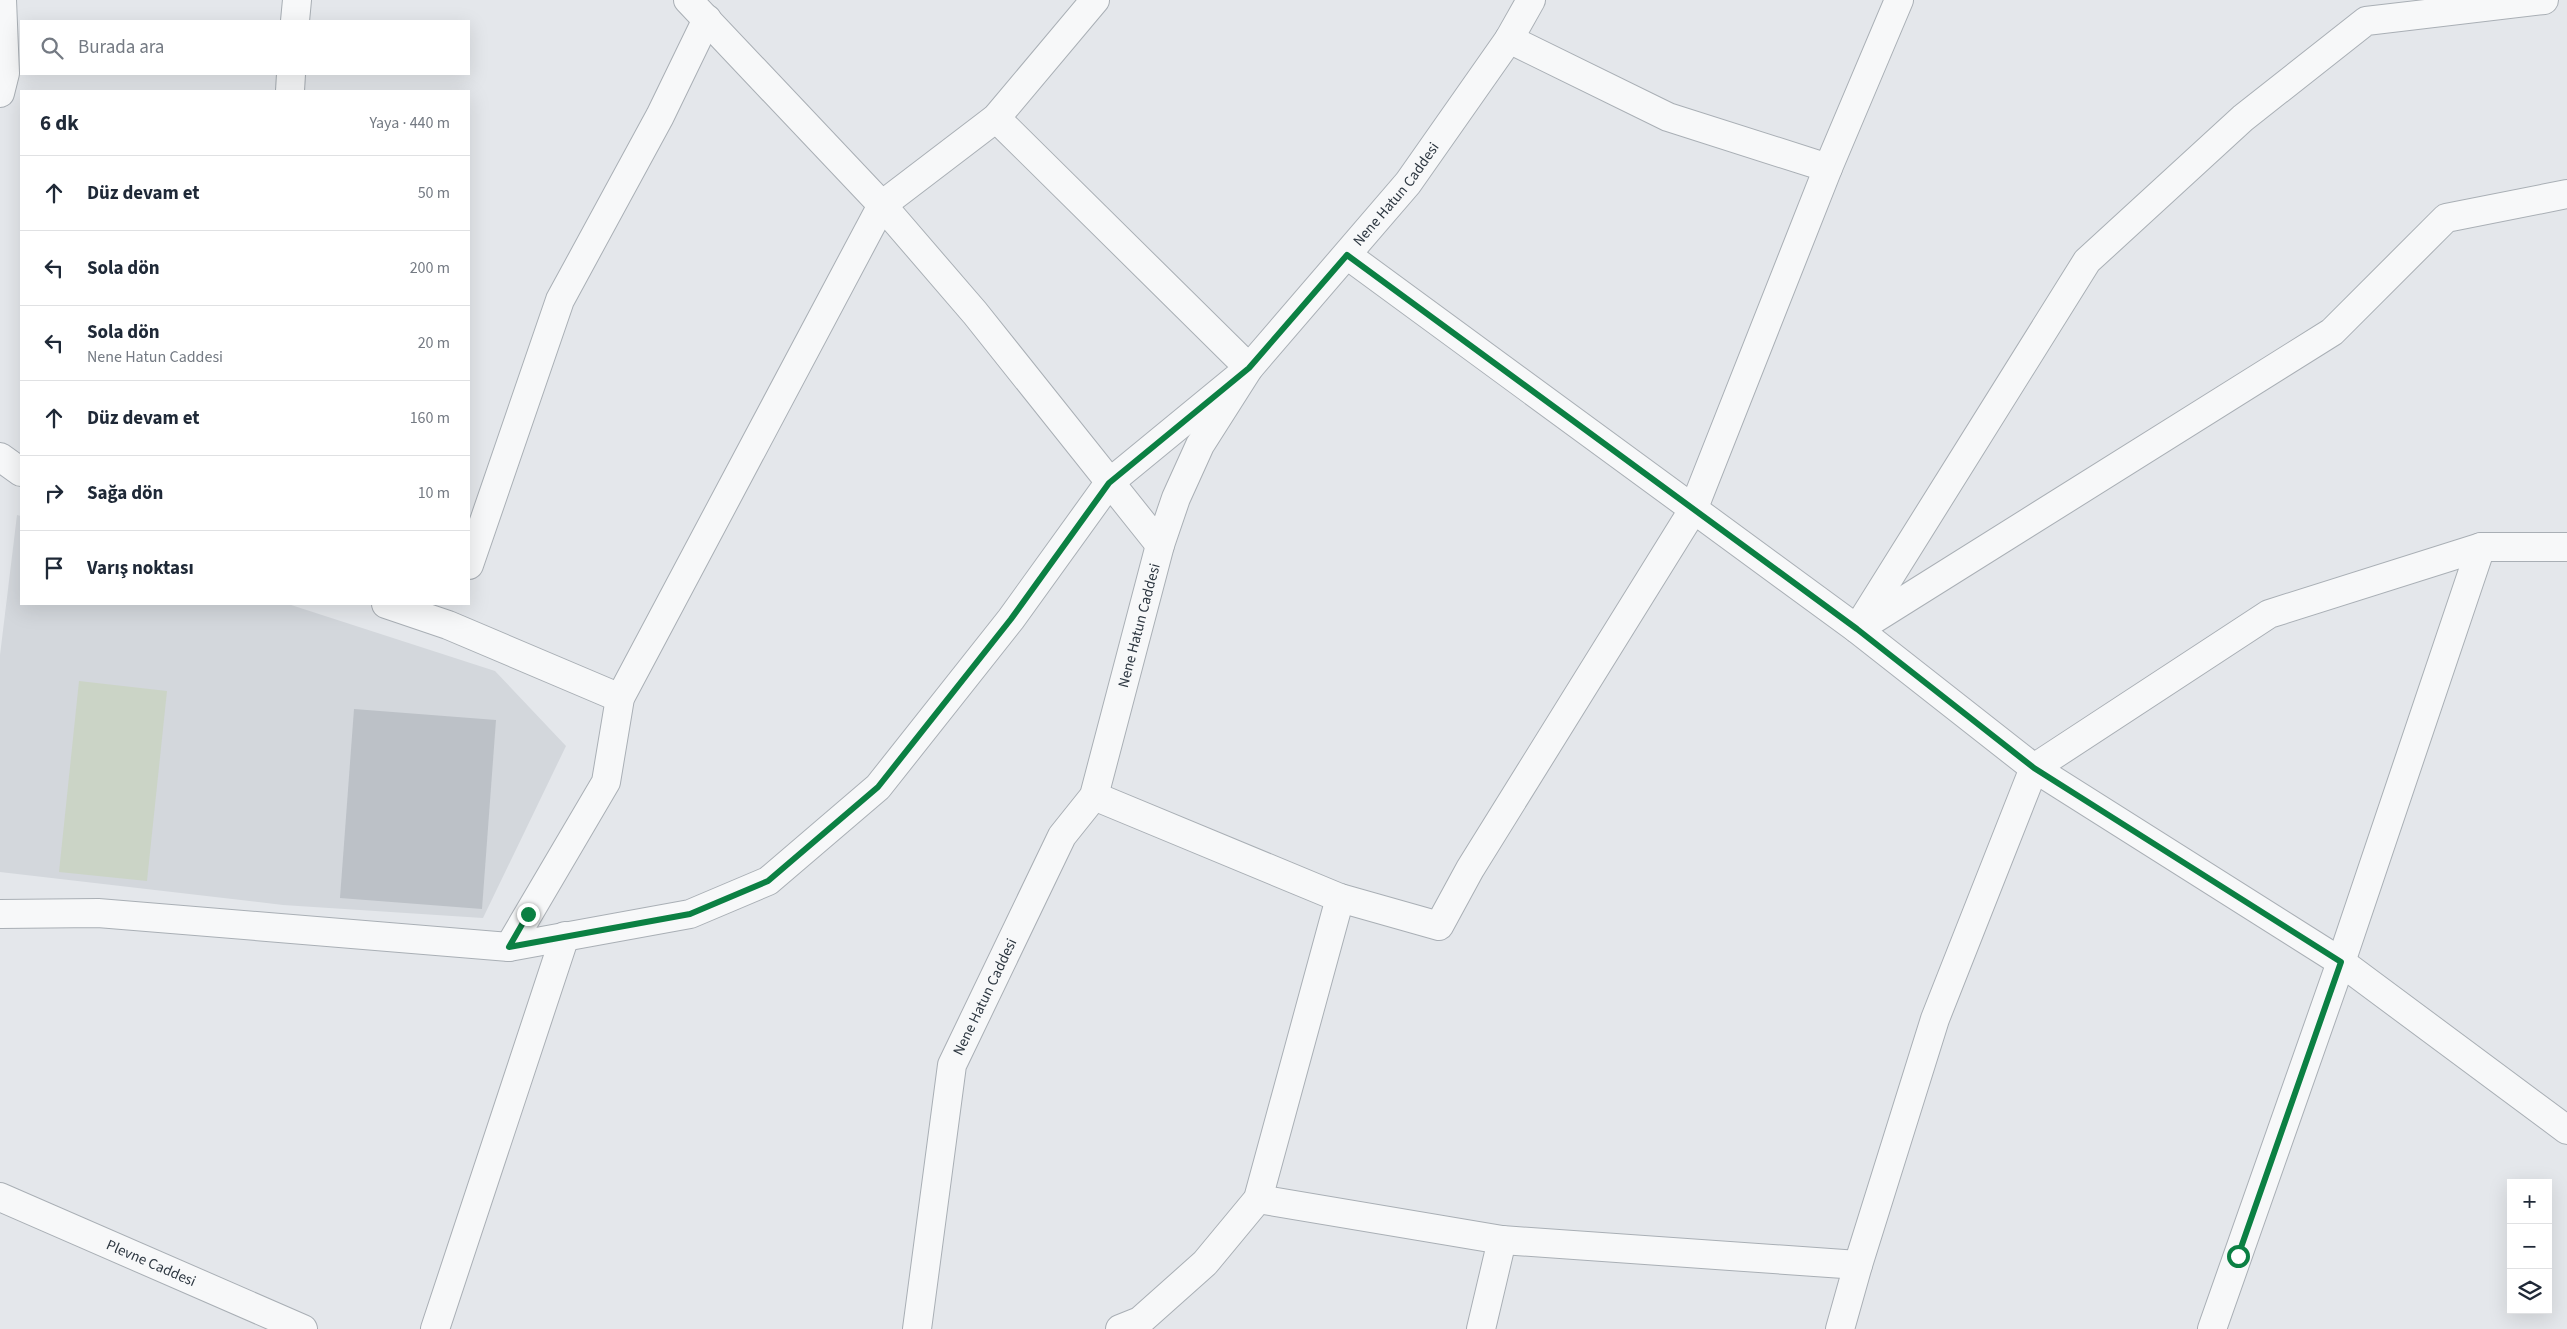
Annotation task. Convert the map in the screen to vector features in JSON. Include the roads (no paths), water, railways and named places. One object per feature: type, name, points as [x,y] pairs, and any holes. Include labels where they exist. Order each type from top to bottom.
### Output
[{"type":"street","points":[[0,93],[5,73],[2,0]]},
{"type":"street","points":[[295,20],[297,0]]},
{"type":"street","points":[[509,947],[606,782],[620,698],[882,205],[996,118],[1095,0]]},
{"type":"street","name":"Nene Hatun Caddesi","points":[[917,1329],[952,1065],[1062,836],[1094,796],[1160,545],[1176,498],[1200,445],[1249,368],[1408,183],[1509,39],[1531,0]]},
{"type":"street","points":[[1094,796],[1340,898],[1438,926],[1470,869],[1693,510],[1828,168],[1899,0]]},
{"type":"street","points":[[1857,629],[2087,261],[2151,202],[2243,118],[2366,22],[2544,0]]},
{"type":"street","points":[[470,562],[560,300],[660,116],[698,10],[882,205],[975,313],[1160,545]]},
{"type":"street","points":[[1509,39],[1668,117],[1828,168]]},
{"type":"street","points":[[290,90],[291,75]]},
{"type":"street","points":[[0,914],[98,913],[509,947],[690,914],[768,881],[878,787],[1011,619],[1109,483],[1249,368],[996,118]]},
{"type":"street","points":[[1857,629],[2332,332],[2446,218],[2567,194]]},
{"type":"street","points":[[1347,255],[1857,629],[2034,768],[2341,962],[2565,1121]]},
{"type":"street","points":[[0,457],[20,471]]},
{"type":"street","points":[[1840,1329],[1858,1265],[1935,1019],[2034,768],[2269,614],[2481,547],[2567,547]]},
{"type":"street","points":[[2212,1329],[2341,962],[2481,547]]},
{"type":"street","points":[[393,605],[452,614],[620,698]]},
{"type":"street","points":[[1120,1329],[1140,1321],[1204,1263],[1258,1199],[1340,898]]},
{"type":"street","points":[[436,1329],[565,936]]},
{"type":"street","name":"Plevne Caddesi","points":[[0,1197],[303,1329]]},
{"type":"street","points":[[1258,1199],[1502,1240],[1858,1265]]},
{"type":"street","points":[[1480,1329],[1502,1240]]}]
